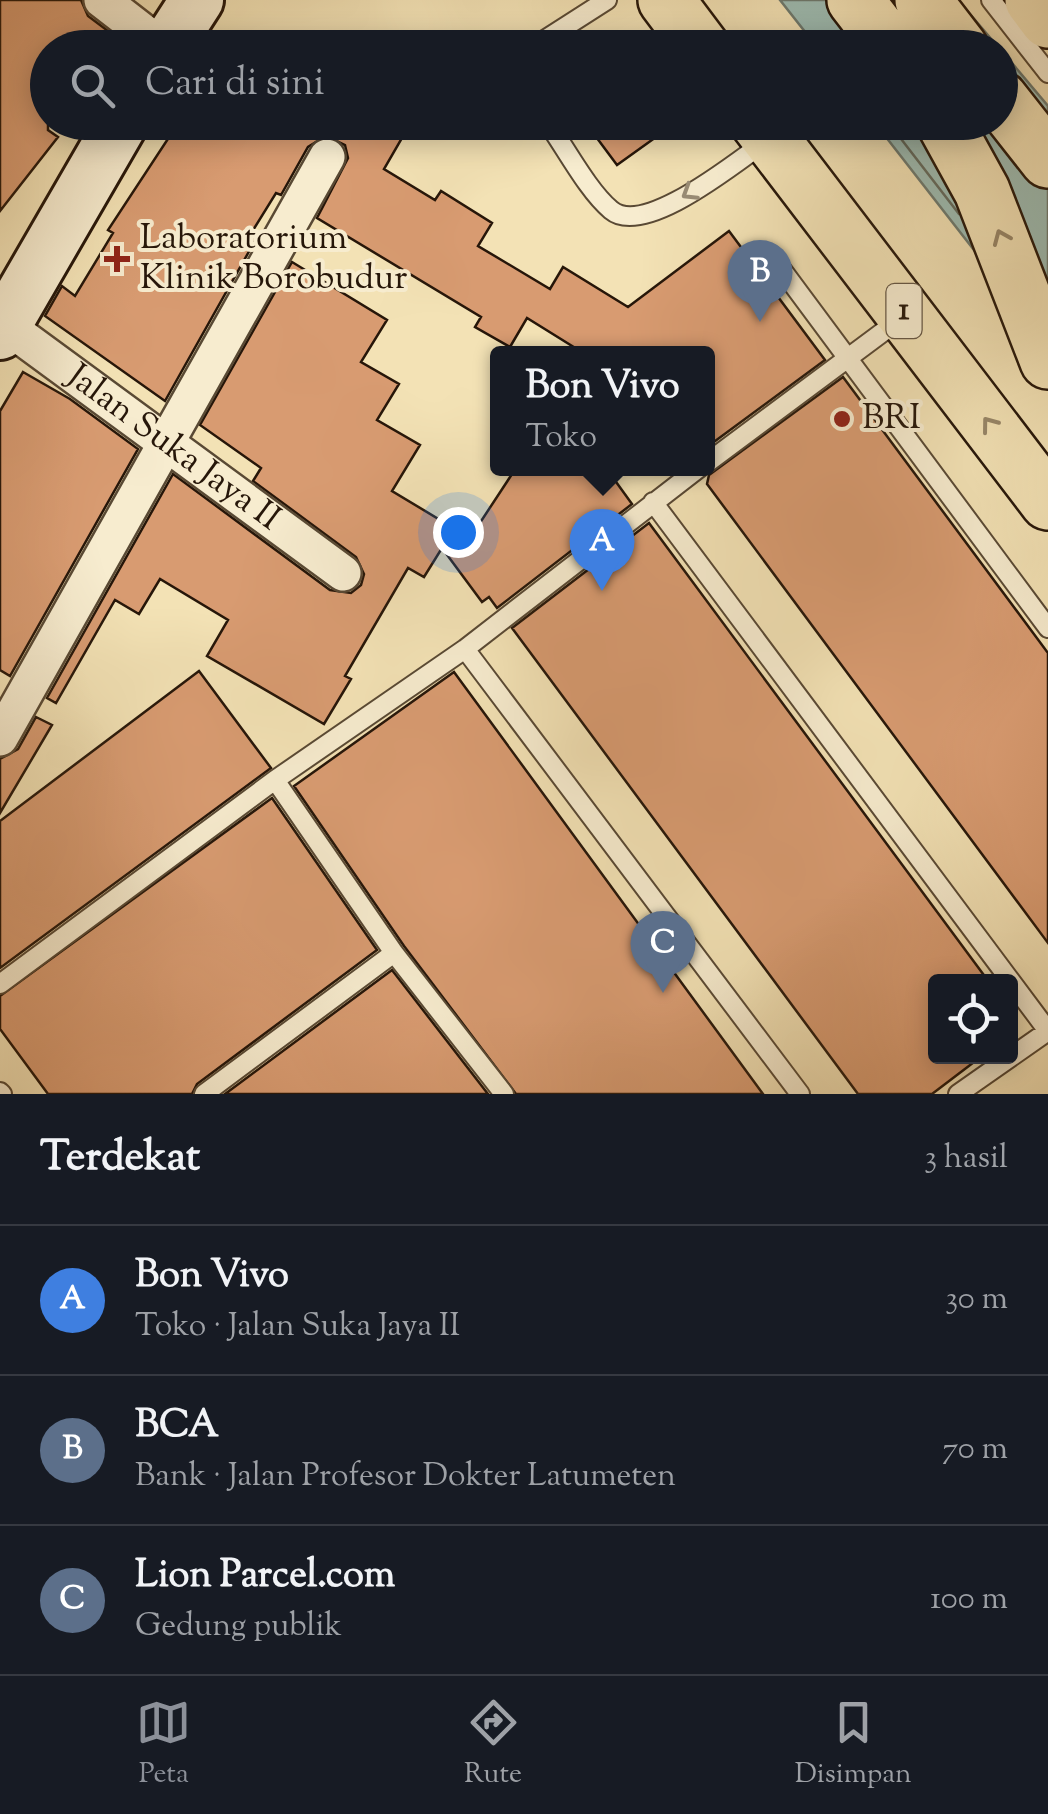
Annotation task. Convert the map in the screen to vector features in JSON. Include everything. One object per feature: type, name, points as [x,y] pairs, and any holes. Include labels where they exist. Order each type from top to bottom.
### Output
[{"type":"highway","points":[[666,0],[688,30]]},
{"type":"highway","points":[[855,0],[878,30]]},
{"type":"highway","points":[[923,0],[946,30]]},
{"type":"highway","points":[[1033,0],[1048,20]]},
{"type":"highway","points":[[1018,122],[1048,160]]},
{"type":"highway","name":"1","points":[[771,140],[1048,502]]},
{"type":"highway","points":[[954,140],[982,192],[1048,361]]},
{"type":"street","points":[[102,0],[141,30]]},
{"type":"street","points":[[177,30],[196,0]]},
{"type":"street","points":[[1,326],[111,140]]},
{"type":"street","points":[[0,738],[326,157]]},
{"type":"street","name":"Jalan Suka Jaya II","points":[[1,326],[343,573]]},
{"type":"lane","points":[[560,30],[607,0]]},
{"type":"lane","points":[[991,0],[1014,30]]},
{"type":"lane","points":[[1018,35],[1048,73]]},
{"type":"lane","points":[[560,140],[612,212],[632,217],[658,212],[752,140]]},
{"type":"lane","points":[[771,255],[1048,628]]},
{"type":"lane","points":[[715,457],[906,314]]},
{"type":"lane","points":[[0,984],[275,780],[465,649],[688,476]]},
{"type":"lane","points":[[653,502],[1048,1031],[958,1094]]},
{"type":"lane","points":[[465,649],[800,1094]]},
{"type":"lane","points":[[275,780],[394,953],[504,1094]]},
{"type":"lane","points":[[204,1094],[394,953]]},
{"type":"water","points":[[780,0],[958,0],[984,30],[804,30]]},
{"type":"water","points":[[1018,70],[1048,106],[1048,345],[888,140],[1018,140]]},
{"type":"building","points":[[0,0],[81,0],[88,16],[107,30],[30,30],[30,140],[56,140],[0,211]]},
{"type":"building","points":[[167,140],[319,140],[308,147],[281,195],[276,193],[250,235],[256,239],[165,401],[45,316],[62,286],[75,296],[113,233],[108,230]]},
{"type":"building","points":[[334,140],[401,140],[384,169],[435,200],[441,191],[492,223],[478,246],[550,289],[563,267],[628,307],[729,231],[825,360],[715,441],[715,346],[572,346],[527,318],[508,346],[475,327],[481,317],[317,218],[348,158],[345,145]]},
{"type":"building","points":[[598,140],[652,140],[617,165]]},
{"type":"building","points":[[292,262],[387,320],[361,362],[399,384],[377,420],[420,445],[392,491],[470,538],[511,476],[612,476],[632,504],[497,608],[489,597],[482,602],[442,548],[424,577],[408,568],[345,676],[351,679],[324,724],[207,656],[228,620],[160,579],[139,614],[115,600],[56,703],[47,698],[173,474],[330,590],[351,593],[361,585],[364,574],[356,557],[253,481],[261,468],[200,425]]},
{"type":"building","points":[[23,372],[70,399],[138,449],[10,676],[0,670],[0,411]]},
{"type":"building","points":[[843,377],[1048,653],[1048,943],[707,484],[715,471]]},
{"type":"building","points":[[649,523],[983,974],[928,974],[928,1064],[971,1064],[932,1094],[858,1094],[512,628]]},
{"type":"building","points":[[199,671],[271,768],[0,968],[0,821]]},
{"type":"building","points":[[454,672],[763,1094],[516,1094],[404,946],[294,786]]},
{"type":"building","points":[[36,717],[52,725],[0,813],[0,759],[18,749]]},
{"type":"building","points":[[272,798],[377,950],[197,1084],[192,1094],[48,1094],[0,1029],[0,996]]},
{"type":"building","points":[[392,970],[488,1094],[225,1094]]},
{"type":"place","name":"Laboratorium Klinik Borobudur","points":[[117,259]]},
{"type":"place","name":"BCA","points":[[760,322]]},
{"type":"place","name":"BRI","points":[[842,419]]},
{"type":"place","name":"Bon Vivo","points":[[602,591]]},
{"type":"place","name":"Lion Parcel.com","points":[[663,993]]}]
